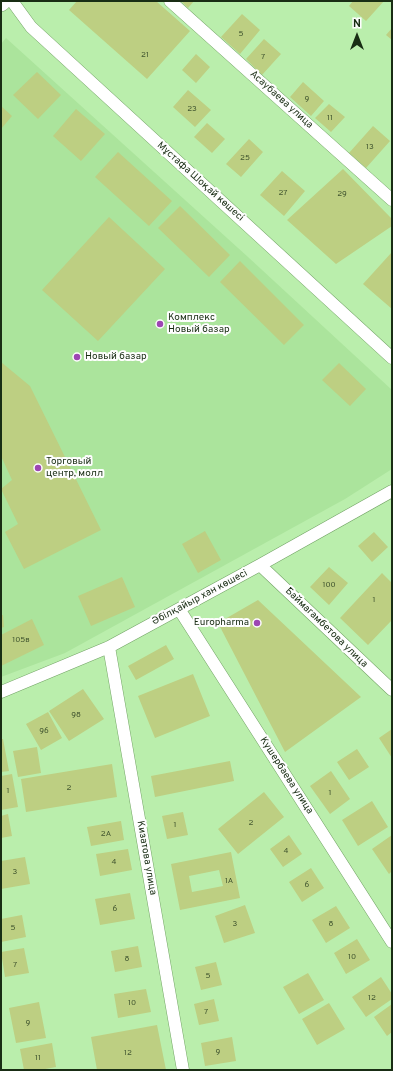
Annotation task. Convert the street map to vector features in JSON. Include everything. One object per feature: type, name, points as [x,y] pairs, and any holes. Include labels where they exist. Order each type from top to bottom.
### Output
[{"type":"street","name":"Мұстафа Шоқай көшесі","points":[[12,1],[31,27],[392,358]]},
{"type":"street","name":"Асаубаева улица","points":[[170,1],[392,200]]},
{"type":"street","name":"Әбілқайыр хан көшесі","points":[[1,692],[109,647],[392,491]]},
{"type":"street","name":"Баймагамбетова улица","points":[[260,565],[392,690]]},
{"type":"street","name":"Кушербаева улица","points":[[179,609],[392,942]]},
{"type":"street","name":"Кизатова улица","points":[[109,647],[183,1070]]},
{"type":"shaded area","name":"Комплекс Новый базар","points":[[6,38],[248,257],[392,390],[392,469],[345,499],[65,653],[1,677],[1,44]]},
{"type":"building","points":[[77,1],[156,1],[190,31],[147,79],[69,10]]},
{"type":"building","points":[[181,1],[194,1],[188,8]]},
{"type":"building","points":[[353,1],[384,1],[366,21],[349,6]]},
{"type":"building","points":[[242,14],[260,30],[240,54],[221,37]]},
{"type":"building","points":[[392,28],[392,40],[386,35]]},
{"type":"building","points":[[264,39],[281,54],[262,75],[246,59]]},
{"type":"building","points":[[196,54],[210,67],[196,83],[182,70]]},
{"type":"building","points":[[37,72],[61,95],[38,119],[13,95]]},
{"type":"building","points":[[303,82],[324,101],[311,116],[290,97]]},
{"type":"building","points":[[188,90],[211,110],[195,127],[173,107]]},
{"type":"building","points":[[329,104],[345,117],[331,132],[315,118]]},
{"type":"building","points":[[1,106],[12,116],[1,129]]},
{"type":"building","points":[[76,109],[105,134],[81,161],[53,136]]},
{"type":"building","points":[[207,123],[225,139],[212,153],[194,137]]},
{"type":"building","points":[[373,126],[390,141],[366,168],[349,153]]},
{"type":"building","points":[[249,139],[263,152],[241,177],[226,164]]},
{"type":"building","points":[[118,152],[172,201],[149,226],[95,177]]},
{"type":"building","points":[[343,169],[392,219],[392,226],[336,264],[287,220]]},
{"type":"building","points":[[282,171],[305,191],[284,216],[260,195]]},
{"type":"building","points":[[180,206],[230,255],[209,277],[158,228]]},
{"type":"building","points":[[109,217],[165,269],[98,341],[42,290]]},
{"type":"building","points":[[392,252],[392,309],[363,284]]},
{"type":"building","points":[[240,261],[304,325],[284,345],[220,282]]},
{"type":"building","name":"Торговый центр, молл","points":[[1,362],[30,386],[101,530],[24,569],[5,532],[18,524],[1,489],[12,480],[1,456]]},
{"type":"building","points":[[339,363],[366,389],[350,406],[322,380]]},
{"type":"building","points":[[205,531],[221,560],[198,573],[182,544]]},
{"type":"building","points":[[374,532],[388,547],[372,562],[358,546]]},
{"type":"building","points":[[329,567],[348,583],[329,605],[310,587]]},
{"type":"building","points":[[382,573],[392,583],[392,620],[368,645],[340,618]]},
{"type":"building","points":[[122,577],[135,607],[91,626],[78,596]]},
{"type":"building","points":[[258,600],[361,697],[285,752],[218,623]]},
{"type":"building","points":[[1,615],[3,615],[4,627],[1,628]]},
{"type":"building","points":[[32,619],[44,645],[1,666],[1,635]]},
{"type":"building","points":[[166,645],[174,659],[136,680],[128,666]]},
{"type":"building","points":[[193,674],[210,716],[155,738],[138,696]]},
{"type":"building","points":[[83,689],[104,719],[69,741],[49,711]]},
{"type":"building","points":[[48,712],[62,738],[41,750],[26,724]]},
{"type":"building","points":[[392,729],[392,758],[379,738]]},
{"type":"building","points":[[1,739],[3,739],[9,771],[1,772]]},
{"type":"building","points":[[37,747],[41,773],[18,777],[13,751]]},
{"type":"building","points":[[357,749],[369,767],[349,780],[337,762]]},
{"type":"building","points":[[230,761],[234,781],[155,797],[151,776]]},
{"type":"building","points":[[112,764],[117,797],[26,812],[21,779]]},
{"type":"building","points":[[331,771],[350,799],[330,814],[310,786]]},
{"type":"building","points":[[12,774],[18,807],[1,810],[1,776]]},
{"type":"building","points":[[264,792],[284,817],[238,854],[218,829]]},
{"type":"building","points":[[372,801],[388,827],[358,846],[342,820]]},
{"type":"building","points":[[183,812],[188,835],[167,839],[162,816]]},
{"type":"building","points":[[8,814],[12,836],[1,838],[1,816]]},
{"type":"building","points":[[121,821],[124,840],[91,846],[87,827]]},
{"type":"building","points":[[289,835],[302,854],[283,867],[270,849]]},
{"type":"building","points":[[392,835],[392,871],[389,874],[372,849]]},
{"type":"building","points":[[128,849],[132,870],[100,876],[96,854]]},
{"type":"building","points":[[231,852],[240,898],[180,910],[171,864]],"holes":[[[219,870],[223,886],[192,892],[189,876]]]},
{"type":"building","points":[[25,857],[30,884],[1,889],[1,861]]},
{"type":"building","points":[[311,868],[324,888],[302,902],[289,882]]},
{"type":"building","points":[[130,893],[135,919],[100,925],[95,899]]},
{"type":"building","points":[[245,905],[255,933],[224,943],[215,916]]},
{"type":"building","points":[[336,906],[350,928],[326,943],[312,920]]},
{"type":"building","points":[[22,915],[26,937],[1,942],[1,919]]},
{"type":"building","points":[[357,939],[370,960],[346,974],[334,953]]},
{"type":"building","points":[[138,946],[142,967],[115,972],[111,951]]},
{"type":"building","points":[[24,948],[29,973],[5,977],[1,952]]},
{"type":"building","points":[[216,962],[222,985],[201,990],[195,967]]},
{"type":"building","points":[[308,973],[324,1000],[299,1014],[283,987]]},
{"type":"building","points":[[381,977],[392,994],[392,999],[366,1017],[352,997]]},
{"type":"building","points":[[146,989],[151,1012],[118,1018],[114,994]]},
{"type":"building","points":[[214,999],[219,1021],[199,1025],[194,1004]]},
{"type":"building","points":[[39,1002],[46,1038],[16,1043],[9,1008]]},
{"type":"building","points":[[329,1003],[345,1029],[317,1045],[302,1019]]},
{"type":"building","points":[[392,1004],[392,1032],[387,1036],[374,1017]]},
{"type":"building","points":[[157,1025],[166,1070],[97,1070],[91,1037]]},
{"type":"building","points":[[232,1037],[236,1061],[205,1066],[201,1043]]},
{"type":"building","points":[[52,1043],[56,1067],[40,1070],[24,1070],[20,1049]]},
{"type":"place","name":"Комплекс Новый базар","points":[[160,324]]},
{"type":"place","name":"Новый базар","points":[[77,357]]},
{"type":"place","name":"Торговый центр, молл","points":[[38,468]]},
{"type":"place","name":"Europharma","points":[[257,623]]}]
